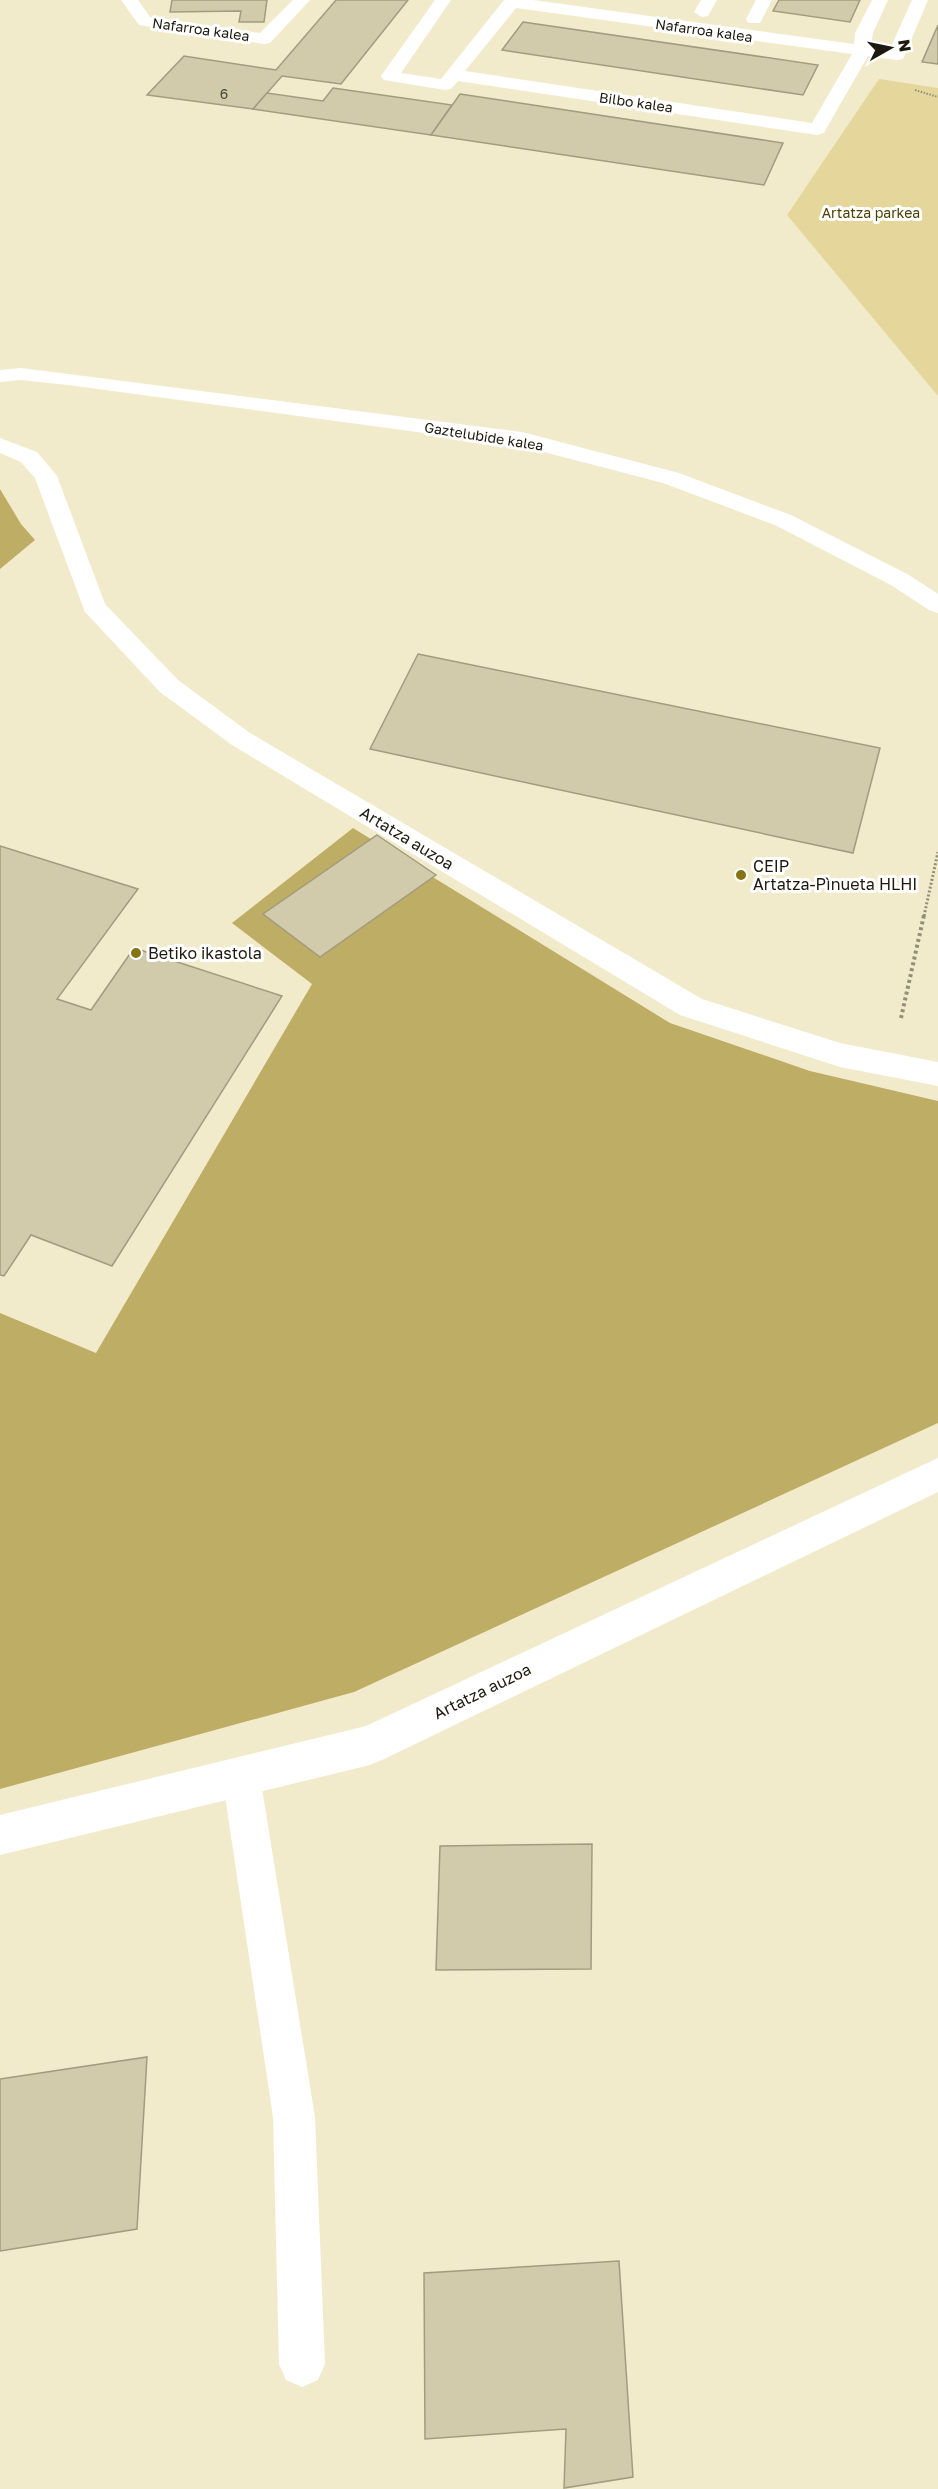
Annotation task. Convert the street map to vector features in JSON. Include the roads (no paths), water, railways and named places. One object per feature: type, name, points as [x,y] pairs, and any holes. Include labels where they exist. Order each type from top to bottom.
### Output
[{"type":"street","name":"Nafarroa kalea","points":[[129,0],[145,21],[264,39],[302,0]]},
{"type":"street","points":[[443,0],[390,76],[445,85],[512,1]]},
{"type":"street","points":[[754,19],[764,0]]},
{"type":"street","points":[[862,52],[864,33],[880,0]]},
{"type":"street","points":[[842,30],[902,38],[920,0]]},
{"type":"street","name":"Nafarroa kalea","points":[[512,1],[862,52],[897,55],[902,38]]},
{"type":"street","name":"Nafarroa kalea","points":[[682,8],[706,6],[754,19],[798,24]]},
{"type":"street","name":"Bilbo kalea","points":[[454,75],[817,129],[820,110],[862,52]]},
{"type":"street","points":[[469,57],[493,61]]},
{"type":"street","name":"Gaztelubide kalea","points":[[0,376],[21,374],[68,379],[522,439],[671,478],[783,520],[900,580],[938,605]]},
{"type":"street","name":"Artatza auzoa","points":[[0,445],[29,457],[46,476],[94,607],[169,686],[240,739],[691,1007],[840,1055],[938,1074]]},
{"type":"street","name":"Artatza auzoa","points":[[0,1835],[370,1745],[938,1474]]},
{"type":"lane","points":[[241,1776],[294,2116],[302,2364]]},
{"type":"place","name":"CEIP Artatza-Pìnueta HLHI","points":[[741,875]]},
{"type":"place","name":"Betiko ikastola","points":[[136,953]]},
{"type":"park label","name":"Artatza parkea","points":[[871,212]]}]
